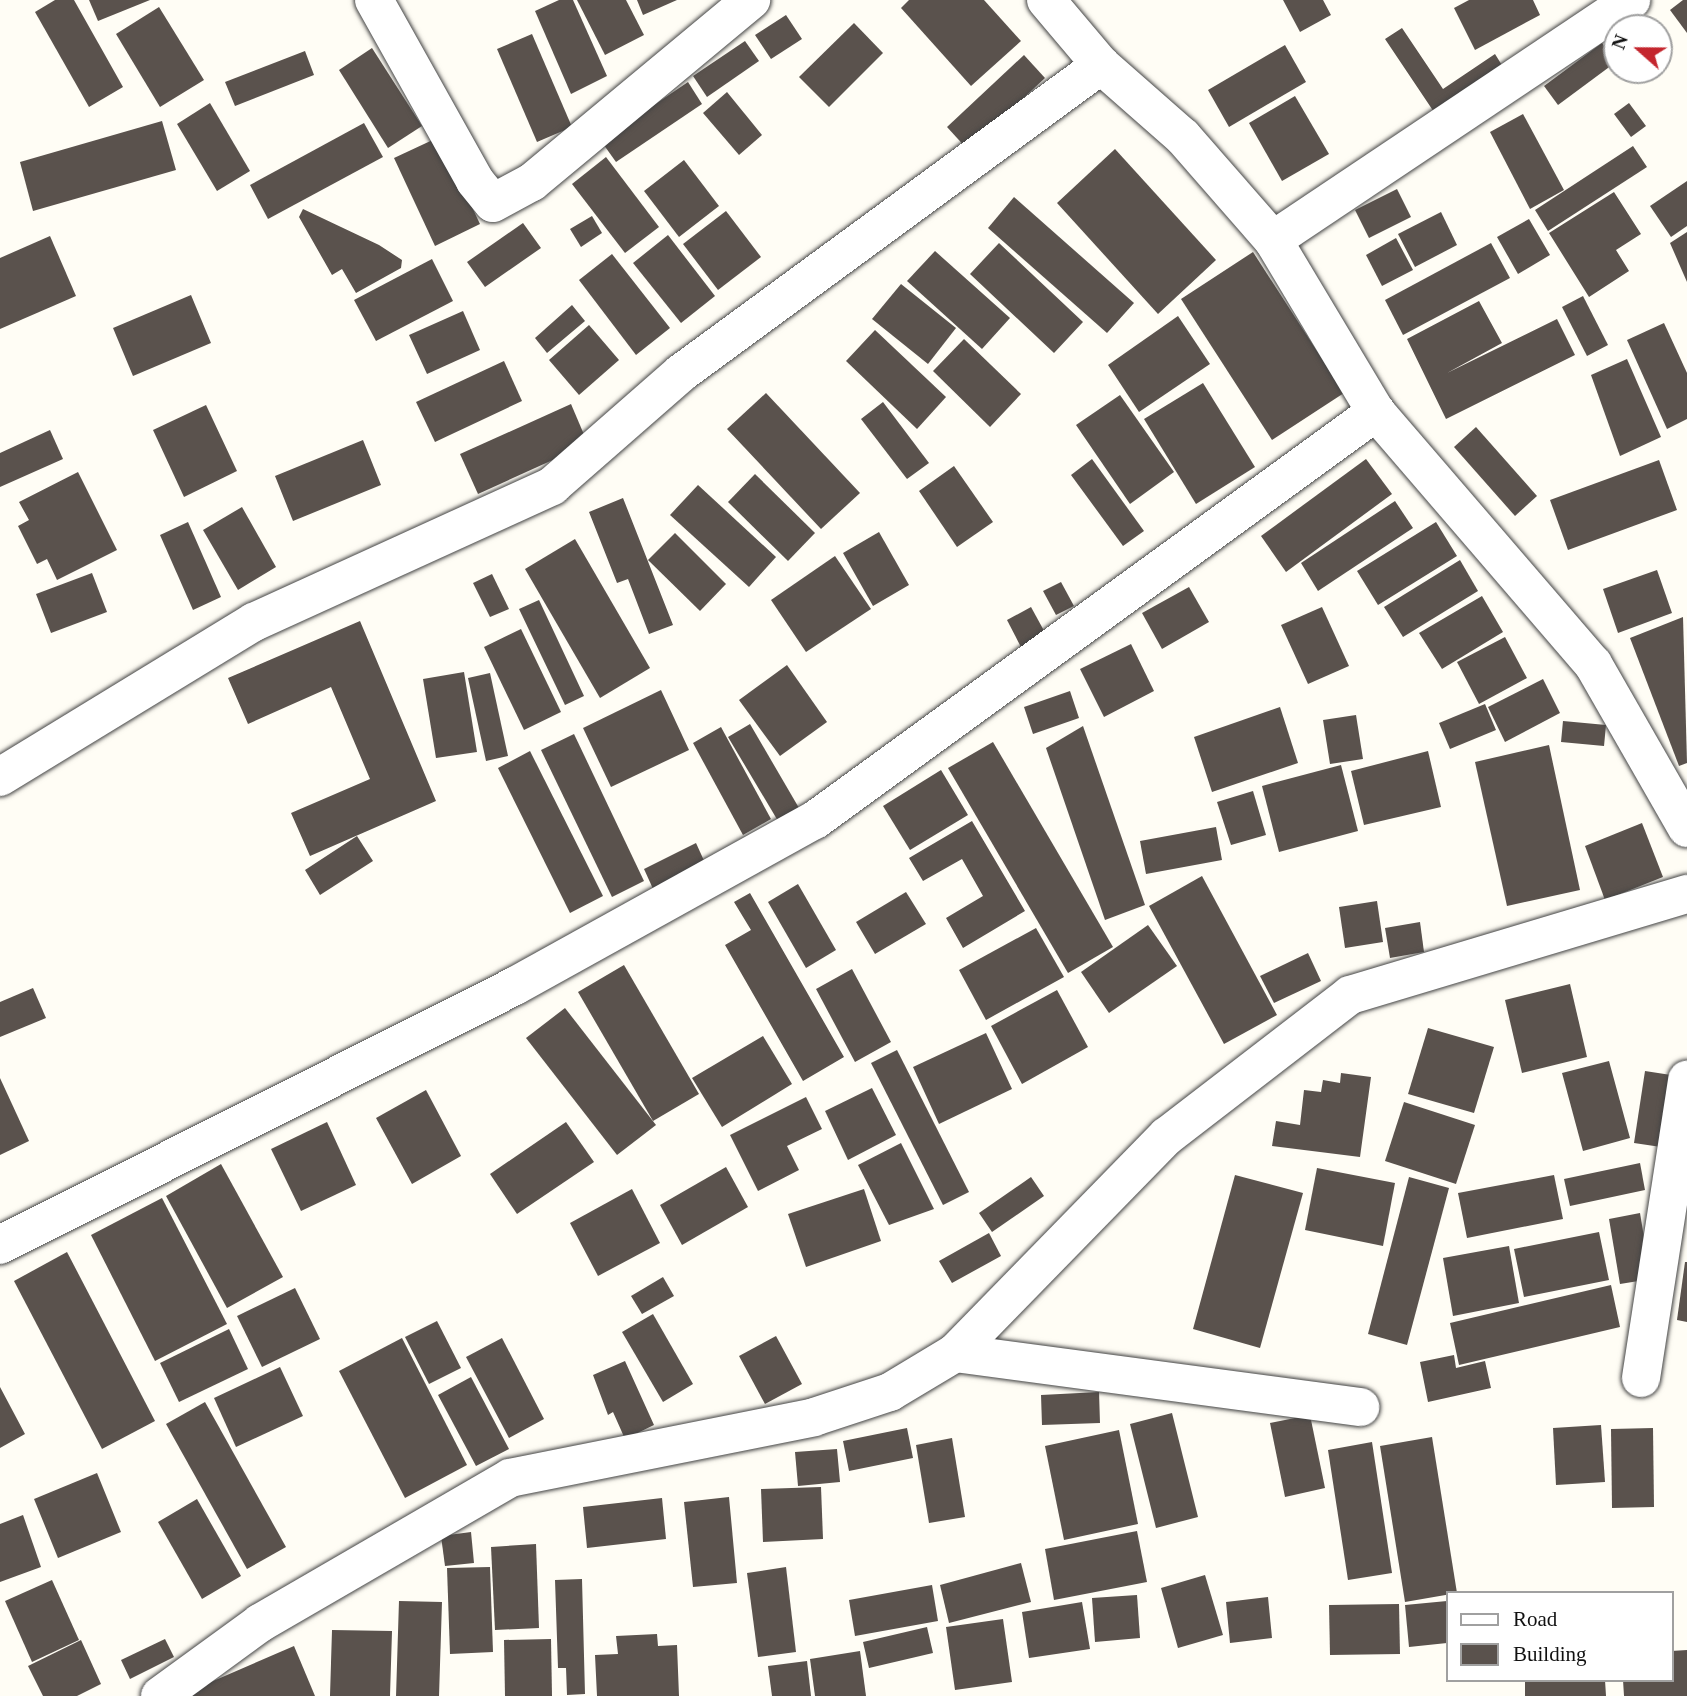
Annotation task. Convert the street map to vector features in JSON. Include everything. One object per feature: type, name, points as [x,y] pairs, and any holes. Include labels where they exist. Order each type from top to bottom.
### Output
[{"type":"street","points":[[374,0],[401,55],[493,203],[532,182],[751,0]]},
{"type":"street","points":[[1046,0],[1101,65],[1183,137],[1273,240],[1376,411],[1593,664],[1687,828]]},
{"type":"street","points":[[1273,240],[1632,0]]},
{"type":"street","points":[[0,777],[254,622],[552,486],[681,373],[1101,65]]},
{"type":"street","points":[[0,1245],[515,986],[815,820],[1376,411]]},
{"type":"street","points":[[160,1696],[260,1623],[510,1478],[814,1417],[890,1392],[955,1353],[1167,1136],[1350,995],[1687,894]]},
{"type":"street","points":[[1641,1378],[1687,1080]]},
{"type":"street","points":[[955,1353],[1360,1407]]},
{"type":"building","points":[[55,0],[74,0],[123,87],[89,107],[35,12]]},
{"type":"building","points":[[89,0],[150,0],[98,21]]},
{"type":"building","points":[[559,0],[573,0],[607,76],[571,94],[535,11]]},
{"type":"building","points":[[577,0],[626,0],[644,35],[605,55]]},
{"type":"building","points":[[637,0],[677,0],[643,15]]},
{"type":"building","points":[[909,0],[984,0],[1021,41],[971,86],[901,8]]},
{"type":"building","points":[[1283,0],[1323,0],[1331,15],[1300,32]]},
{"type":"building","points":[[1469,0],[1533,0],[1540,15],[1475,50],[1454,8]]},
{"type":"building","points":[[1687,0],[1687,33],[1673,14],[1670,10]]},
{"type":"building","points":[[159,7],[204,80],[160,107],[116,34]]},
{"type":"building","points":[[786,15],[802,39],[771,59],[755,35]]},
{"type":"building","points":[[854,23],[883,53],[829,107],[799,77]]},
{"type":"building","points":[[1402,28],[1443,89],[1495,54],[1508,75],[1440,121],[1385,39]]},
{"type":"building","points":[[532,34],[572,127],[537,142],[497,49]]},
{"type":"building","points":[[745,41],[759,61],[707,97],[693,76]]},
{"type":"building","points":[[1603,44],[1603,72],[1558,105],[1544,86]]},
{"type":"building","points":[[1285,45],[1306,82],[1229,127],[1208,90]]},
{"type":"building","points":[[372,48],[422,126],[388,148],[339,70]]},
{"type":"building","points":[[305,51],[314,75],[235,106],[225,82]]},
{"type":"building","points":[[1024,55],[1045,78],[968,150],[947,127]]},
{"type":"building","points":[[688,82],[702,104],[616,162],[601,141]]},
{"type":"building","points":[[727,92],[762,135],[739,155],[703,113]]},
{"type":"building","points":[[1295,96],[1329,154],[1282,181],[1249,123]]},
{"type":"building","points":[[210,103],[250,171],[217,191],[177,124]]},
{"type":"building","points":[[1629,103],[1646,126],[1631,137],[1614,114]]},
{"type":"building","points":[[1523,114],[1564,190],[1530,209],[1490,132]]},
{"type":"building","points":[[162,121],[176,170],[33,211],[20,162]]},
{"type":"building","points":[[364,123],[383,157],[268,219],[250,185]]},
{"type":"building","points":[[439,137],[480,224],[435,246],[394,158]]},
{"type":"building","points":[[1633,146],[1647,167],[1548,231],[1535,210]]},
{"type":"building","points":[[1115,149],[1216,260],[1158,314],[1057,203]]},
{"type":"building","points":[[606,157],[659,227],[625,253],[572,184]]},
{"type":"building","points":[[684,160],[719,206],[679,237],[644,191]]},
{"type":"building","points":[[1687,181],[1687,226],[1671,237],[1650,206]]},
{"type":"building","points":[[1397,189],[1411,217],[1369,238],[1355,210]]},
{"type":"building","points":[[1614,192],[1641,234],[1616,250],[1629,271],[1589,297],[1549,233]]},
{"type":"building","points":[[1014,197],[1134,303],[1107,333],[988,228]]},
{"type":"building","points":[[303,209],[379,245],[402,260],[401,268],[356,293],[342,269],[332,275],[299,217]]},
{"type":"building","points":[[726,211],[761,257],[718,290],[683,244]]},
{"type":"building","points":[[1441,212],[1457,245],[1415,267],[1398,234]]},
{"type":"building","points":[[592,216],[602,233],[581,247],[570,229]]},
{"type":"building","points":[[1529,219],[1550,255],[1518,274],[1497,237]]},
{"type":"building","points":[[523,223],[541,248],[485,287],[467,262]]},
{"type":"building","points":[[1687,232],[1687,282],[1670,243]]},
{"type":"building","points":[[668,235],[715,296],[681,323],[633,263]]},
{"type":"building","points":[[50,236],[76,296],[0,329],[0,258]]},
{"type":"building","points":[[1396,238],[1413,270],[1382,286],[1366,255]]},
{"type":"building","points":[[999,243],[1083,322],[1054,353],[970,274]]},
{"type":"building","points":[[1491,243],[1510,278],[1403,335],[1385,300]]},
{"type":"building","points":[[935,251],[1010,318],[982,349],[907,281]]},
{"type":"building","points":[[1253,252],[1344,393],[1272,440],[1181,299]]},
{"type":"building","points":[[612,254],[670,328],[636,355],[579,280]]},
{"type":"building","points":[[432,259],[453,301],[376,341],[354,300]]},
{"type":"building","points":[[901,284],[956,328],[928,364],[872,319]]},
{"type":"building","points":[[191,295],[211,343],[133,376],[113,328]]},
{"type":"building","points":[[1583,296],[1608,345],[1587,356],[1562,307]]},
{"type":"building","points":[[1479,301],[1502,343],[1447,373],[1557,319],[1575,355],[1446,419],[1407,339]]},
{"type":"building","points":[[572,305],[585,321],[547,353],[535,338]]},
{"type":"building","points":[[463,311],[480,350],[427,374],[409,335]]},
{"type":"building","points":[[1178,316],[1210,364],[1139,412],[1108,365]]},
{"type":"building","points":[[1664,323],[1687,373],[1687,419],[1667,429],[1627,340]]},
{"type":"building","points":[[589,325],[619,360],[579,395],[549,360]]},
{"type":"building","points":[[875,330],[946,397],[917,429],[846,361]]},
{"type":"building","points":[[964,339],[1021,394],[990,427],[933,371]]},
{"type":"building","points":[[1627,359],[1661,437],[1620,456],[1591,375]]},
{"type":"building","points":[[504,361],[522,401],[435,442],[416,402]]},
{"type":"building","points":[[1203,383],[1255,467],[1196,504],[1144,419]]},
{"type":"building","points":[[766,393],[860,493],[821,529],[727,429]]},
{"type":"building","points":[[1120,395],[1174,472],[1130,504],[1076,425]]},
{"type":"building","points":[[883,402],[929,463],[907,479],[861,419]]},
{"type":"building","points":[[571,404],[588,444],[478,494],[460,454]]},
{"type":"building","points":[[206,405],[237,471],[184,497],[153,430]]},
{"type":"building","points":[[1476,427],[1537,496],[1515,516],[1454,447]]},
{"type":"building","points":[[50,430],[63,459],[0,487],[0,453]]},
{"type":"building","points":[[363,440],[381,485],[293,521],[275,476]]},
{"type":"building","points":[[1092,459],[1144,531],[1123,546],[1071,475]]},
{"type":"building","points":[[1366,459],[1392,494],[1286,572],[1261,536]]},
{"type":"building","points":[[1659,460],[1677,510],[1568,550],[1550,500]]},
{"type":"building","points":[[954,466],[993,522],[957,547],[919,491]]},
{"type":"building","points":[[78,472],[117,550],[57,580],[47,559],[37,564],[18,526],[29,520],[19,502]]},
{"type":"building","points":[[755,474],[815,533],[788,561],[728,502]]},
{"type":"building","points":[[698,485],[776,557],[749,587],[670,515]]},
{"type":"building","points":[[623,498],[673,625],[649,634],[628,579],[617,583],[589,512]]},
{"type":"building","points":[[1395,501],[1413,528],[1318,591],[1301,563]]},
{"type":"building","points":[[242,507],[276,567],[238,590],[203,530]]},
{"type":"building","points":[[188,522],[221,597],[193,610],[160,535]]},
{"type":"building","points":[[1436,522],[1457,556],[1378,605],[1357,571]]},
{"type":"building","points":[[879,532],[909,585],[873,606],[843,553]]},
{"type":"building","points":[[675,533],[726,584],[700,611],[648,560]]},
{"type":"building","points":[[575,539],[650,668],[600,698],[525,569]]},
{"type":"building","points":[[835,556],[871,609],[806,652],[771,600]]},
{"type":"building","points":[[1460,560],[1478,591],[1403,637],[1384,607]]},
{"type":"building","points":[[1657,570],[1672,613],[1618,633],[1603,589]]},
{"type":"building","points":[[92,573],[107,612],[51,633],[36,594]]},
{"type":"building","points":[[492,574],[509,609],[490,617],[473,583]]},
{"type":"building","points":[[1061,582],[1074,606],[1056,615],[1043,591]]},
{"type":"building","points":[[1189,587],[1209,622],[1162,649],[1142,613]]},
{"type":"building","points":[[1482,596],[1503,632],[1442,669],[1419,633]]},
{"type":"building","points":[[539,600],[584,696],[565,705],[519,609]]},
{"type":"building","points":[[1031,607],[1048,638],[1023,651],[1007,620]]},
{"type":"building","points":[[1322,607],[1349,666],[1308,684],[1281,625]]},
{"type":"building","points":[[1683,617],[1687,763],[1679,766],[1630,638]]},
{"type":"building","points":[[360,621],[436,801],[310,856],[291,813],[370,779],[331,687],[248,724],[228,678]]},
{"type":"building","points":[[521,629],[561,712],[524,730],[484,647]]},
{"type":"building","points":[[1505,637],[1527,678],[1479,704],[1457,662]]},
{"type":"building","points":[[1131,644],[1154,691],[1104,717],[1080,669]]},
{"type":"building","points":[[787,665],[827,722],[780,756],[739,700]]},
{"type":"building","points":[[464,672],[477,752],[436,758],[423,679]]},
{"type":"building","points":[[490,673],[508,756],[486,761],[468,678]]},
{"type":"building","points":[[1543,679],[1560,713],[1505,742],[1488,707]]},
{"type":"building","points":[[661,690],[689,750],[611,787],[583,728]]},
{"type":"building","points":[[1070,691],[1079,718],[1033,734],[1024,707]]},
{"type":"building","points":[[1485,704],[1496,730],[1450,749],[1439,723]]},
{"type":"building","points":[[1280,707],[1298,763],[1212,792],[1194,737]]},
{"type":"building","points":[[1356,715],[1363,759],[1330,764],[1323,720]]},
{"type":"building","points":[[1563,721],[1606,725],[1604,746],[1561,742]]},
{"type":"building","points":[[750,724],[799,808],[778,821],[728,737]]},
{"type":"building","points":[[1083,726],[1145,905],[1105,920],[1046,748]]},
{"type":"building","points":[[721,727],[771,819],[743,835],[693,743]]},
{"type":"building","points":[[574,734],[644,881],[612,897],[541,750]]},
{"type":"building","points":[[993,742],[1113,947],[1068,973],[948,768]]},
{"type":"building","points":[[1549,745],[1580,890],[1507,906],[1475,762]]},
{"type":"building","points":[[530,751],[603,896],[570,913],[498,768]]},
{"type":"building","points":[[1428,751],[1441,807],[1364,825],[1351,771]]},
{"type":"building","points":[[1341,765],[1358,831],[1279,852],[1262,786]]},
{"type":"building","points":[[941,770],[968,815],[910,850],[883,806]]},
{"type":"building","points":[[1253,791],[1266,835],[1231,845],[1217,802]]},
{"type":"building","points":[[972,821],[1025,911],[963,948],[946,918],[983,896],[962,859],[923,881],[909,858]]},
{"type":"building","points":[[1642,823],[1663,877],[1605,900],[1585,846]]},
{"type":"building","points":[[1216,827],[1222,860],[1146,874],[1140,841]]},
{"type":"building","points":[[357,836],[373,861],[320,895],[305,870]]},
{"type":"building","points":[[696,843],[706,865],[654,891],[644,869]]},
{"type":"building","points":[[1202,876],[1277,1015],[1224,1044],[1149,906]]},
{"type":"building","points":[[798,884],[836,950],[806,968],[768,902]]},
{"type":"building","points":[[906,892],[926,924],[875,954],[856,922]]},
{"type":"building","points":[[750,893],[844,1057],[803,1081],[725,945],[751,930],[734,902]]},
{"type":"building","points":[[1377,901],[1383,942],[1345,948],[1339,907]]},
{"type":"building","points":[[1420,922],[1424,952],[1390,958],[1385,928]]},
{"type":"building","points":[[1148,925],[1177,966],[1109,1013],[1081,972]]},
{"type":"building","points":[[1036,928],[1064,977],[986,1020],[959,970]]},
{"type":"building","points":[[1308,953],[1321,981],[1274,1003],[1260,976]]},
{"type":"building","points":[[624,965],[699,1094],[653,1121],[578,992]]},
{"type":"building","points":[[852,969],[891,1042],[855,1062],[816,989]]},
{"type":"building","points":[[1570,984],[1587,1057],[1522,1073],[1505,1000]]},
{"type":"building","points":[[33,988],[46,1018],[0,1037],[0,1002]]},
{"type":"building","points":[[1057,990],[1088,1047],[1022,1084],[991,1026]]},
{"type":"building","points":[[565,1008],[656,1125],[617,1155],[526,1038]]},
{"type":"building","points":[[1428,1028],[1494,1047],[1474,1113],[1408,1094]]},
{"type":"building","points":[[986,1033],[1012,1089],[939,1124],[913,1067]]},
{"type":"building","points":[[763,1036],[792,1084],[722,1127],[692,1078]]},
{"type":"building","points":[[897,1050],[969,1192],[943,1205],[871,1063]]},
{"type":"building","points":[[1609,1061],[1630,1138],[1583,1151],[1562,1073]]},
{"type":"building","points":[[1645,1071],[1671,1075],[1661,1147],[1634,1143]]},
{"type":"building","points":[[1341,1073],[1371,1077],[1360,1157],[1272,1146],[1276,1121],[1300,1125],[1304,1090],[1321,1092],[1323,1080],[1340,1083]]},
{"type":"building","points":[[0,1078],[29,1141],[0,1155]]},
{"type":"building","points":[[872,1088],[896,1135],[848,1160],[825,1111]]},
{"type":"building","points":[[426,1090],[461,1156],[412,1184],[376,1118]]},
{"type":"building","points":[[806,1097],[822,1129],[787,1146],[799,1170],[758,1191],[730,1135]]},
{"type":"building","points":[[1404,1102],[1475,1125],[1456,1184],[1385,1161]]},
{"type":"building","points":[[327,1122],[356,1185],[301,1211],[271,1149]]},
{"type":"building","points":[[566,1122],[594,1162],[517,1214],[490,1174]]},
{"type":"building","points":[[901,1143],[934,1209],[889,1225],[858,1165]]},
{"type":"building","points":[[1640,1163],[1645,1190],[1570,1206],[1564,1179]]},
{"type":"building","points":[[221,1164],[283,1277],[227,1308],[166,1196]]},
{"type":"building","points":[[726,1167],[748,1207],[682,1245],[660,1205]]},
{"type":"building","points":[[1317,1168],[1395,1183],[1383,1246],[1305,1230]]},
{"type":"building","points":[[1235,1175],[1303,1193],[1260,1348],[1193,1329]]},
{"type":"building","points":[[1554,1175],[1563,1219],[1467,1238],[1458,1193]]},
{"type":"building","points":[[1031,1177],[1044,1196],[992,1232],[979,1213]]},
{"type":"building","points":[[1409,1177],[1449,1188],[1407,1345],[1368,1334]]},
{"type":"building","points":[[632,1189],[660,1243],[598,1276],[570,1223]]},
{"type":"building","points":[[864,1189],[881,1241],[806,1267],[788,1214]]},
{"type":"building","points":[[162,1198],[227,1324],[155,1361],[91,1235]]},
{"type":"building","points":[[1640,1213],[1651,1279],[1620,1284],[1609,1219]]},
{"type":"building","points":[[1599,1232],[1609,1280],[1524,1297],[1514,1249]]},
{"type":"building","points":[[989,1233],[1001,1256],[952,1283],[939,1261]]},
{"type":"building","points":[[1509,1246],[1519,1303],[1453,1316],[1443,1258]]},
{"type":"building","points":[[67,1252],[155,1421],[102,1449],[14,1281]]},
{"type":"building","points":[[1687,1262],[1687,1322],[1677,1320]]},
{"type":"building","points":[[663,1277],[674,1296],[642,1314],[631,1296]]},
{"type":"building","points":[[1611,1285],[1620,1327],[1459,1365],[1450,1323]]},
{"type":"building","points":[[295,1288],[320,1339],[262,1367],[237,1316]]},
{"type":"building","points":[[653,1314],[693,1384],[663,1402],[622,1332]]},
{"type":"building","points":[[437,1321],[461,1368],[429,1384],[405,1337]]},
{"type":"building","points":[[229,1329],[248,1369],[179,1402],[160,1363]]},
{"type":"building","points":[[776,1336],[802,1384],[765,1404],[739,1356]]},
{"type":"building","points":[[402,1338],[467,1465],[405,1498],[339,1371]]},
{"type":"building","points":[[502,1338],[544,1419],[509,1438],[466,1357]]},
{"type":"building","points":[[1454,1355],[1456,1368],[1485,1361],[1491,1388],[1428,1402],[1420,1362]]},
{"type":"building","points":[[625,1361],[654,1425],[625,1439],[613,1412],[608,1415],[593,1375]]},
{"type":"building","points":[[280,1367],[303,1416],[236,1447],[214,1398]]},
{"type":"building","points":[[471,1377],[509,1449],[476,1466],[438,1395]]},
{"type":"building","points":[[0,1387],[25,1434],[0,1448]]},
{"type":"building","points":[[1099,1392],[1100,1423],[1042,1425],[1041,1395]]},
{"type":"building","points":[[205,1402],[286,1547],[247,1569],[166,1424]]},
{"type":"building","points":[[1172,1413],[1198,1517],[1156,1528],[1130,1424]]},
{"type":"building","points":[[1310,1415],[1325,1488],[1285,1497],[1270,1423]]},
{"type":"building","points":[[1601,1425],[1605,1482],[1556,1485],[1553,1428]]},
{"type":"building","points":[[907,1428],[913,1458],[849,1471],[843,1441]]},
{"type":"building","points":[[1653,1428],[1654,1507],[1612,1508],[1611,1429]]},
{"type":"building","points":[[1119,1430],[1138,1524],[1064,1540],[1045,1446]]},
{"type":"building","points":[[1432,1437],[1457,1591],[1446,1591],[1446,1595],[1405,1602],[1380,1446]]},
{"type":"building","points":[[952,1438],[965,1517],[929,1523],[916,1445]]},
{"type":"building","points":[[1372,1442],[1392,1573],[1348,1580],[1328,1450]]},
{"type":"building","points":[[837,1449],[840,1482],[798,1486],[795,1452]]},
{"type":"building","points":[[97,1473],[121,1532],[58,1558],[34,1499]]},
{"type":"building","points":[[821,1487],[823,1539],[763,1542],[761,1489]]},
{"type":"building","points":[[729,1497],[737,1583],[693,1587],[684,1502]]},
{"type":"building","points":[[662,1498],[666,1539],[587,1548],[583,1507]]},
{"type":"building","points":[[197,1499],[241,1576],[202,1599],[158,1522]]},
{"type":"building","points":[[23,1515],[41,1567],[0,1582],[0,1524]]},
{"type":"building","points":[[1137,1531],[1147,1582],[1054,1600],[1045,1549]]},
{"type":"building","points":[[471,1532],[474,1563],[445,1566],[441,1536]]},
{"type":"building","points":[[536,1544],[539,1628],[495,1630],[491,1547]]},
{"type":"building","points":[[1021,1563],[1031,1602],[949,1623],[940,1585]]},
{"type":"building","points":[[490,1567],[493,1652],[450,1654],[447,1568]]},
{"type":"building","points":[[786,1567],[796,1652],[758,1657],[747,1573]]},
{"type":"building","points":[[1205,1575],[1223,1635],[1178,1648],[1161,1588]]},
{"type":"building","points":[[582,1579],[585,1694],[567,1695],[566,1668],[558,1668],[555,1580]]},
{"type":"building","points":[[52,1580],[79,1640],[32,1662],[5,1601]]},
{"type":"building","points":[[932,1585],[938,1621],[855,1636],[849,1600]]},
{"type":"building","points":[[1137,1595],[1140,1638],[1095,1642],[1092,1598]]},
{"type":"building","points":[[1268,1597],[1272,1638],[1230,1643],[1226,1602]]},
{"type":"building","points":[[399,1601],[442,1602],[439,1696],[396,1696]]},
{"type":"building","points":[[1446,1601],[1446,1643],[1409,1647],[1405,1605]]},
{"type":"building","points":[[1082,1602],[1090,1649],[1029,1658],[1022,1612]]},
{"type":"building","points":[[1399,1604],[1400,1654],[1330,1655],[1329,1605]]},
{"type":"building","points":[[1003,1619],[1012,1682],[955,1690],[946,1627]]},
{"type":"building","points":[[927,1627],[933,1653],[869,1668],[863,1642]]},
{"type":"building","points":[[332,1630],[392,1631],[390,1696],[330,1696]]},
{"type":"building","points":[[657,1634],[658,1646],[677,1645],[679,1696],[597,1696],[595,1655],[618,1654],[616,1636]]},
{"type":"building","points":[[165,1639],[174,1657],[130,1679],[121,1660]]},
{"type":"building","points":[[551,1639],[552,1696],[505,1696],[504,1640]]},
{"type":"building","points":[[81,1640],[101,1684],[77,1696],[43,1696],[28,1666]]},
{"type":"building","points":[[294,1646],[315,1696],[193,1696],[190,1691]]},
{"type":"building","points":[[1687,1650],[1687,1696],[1624,1696],[1623,1682],[1673,1682],[1673,1651]]},
{"type":"building","points":[[860,1651],[866,1696],[815,1696],[810,1659]]},
{"type":"building","points":[[807,1661],[811,1696],[772,1696],[768,1666]]},
{"type":"building","points":[[1525,1682],[1605,1682],[1606,1696],[1525,1696]]}]
